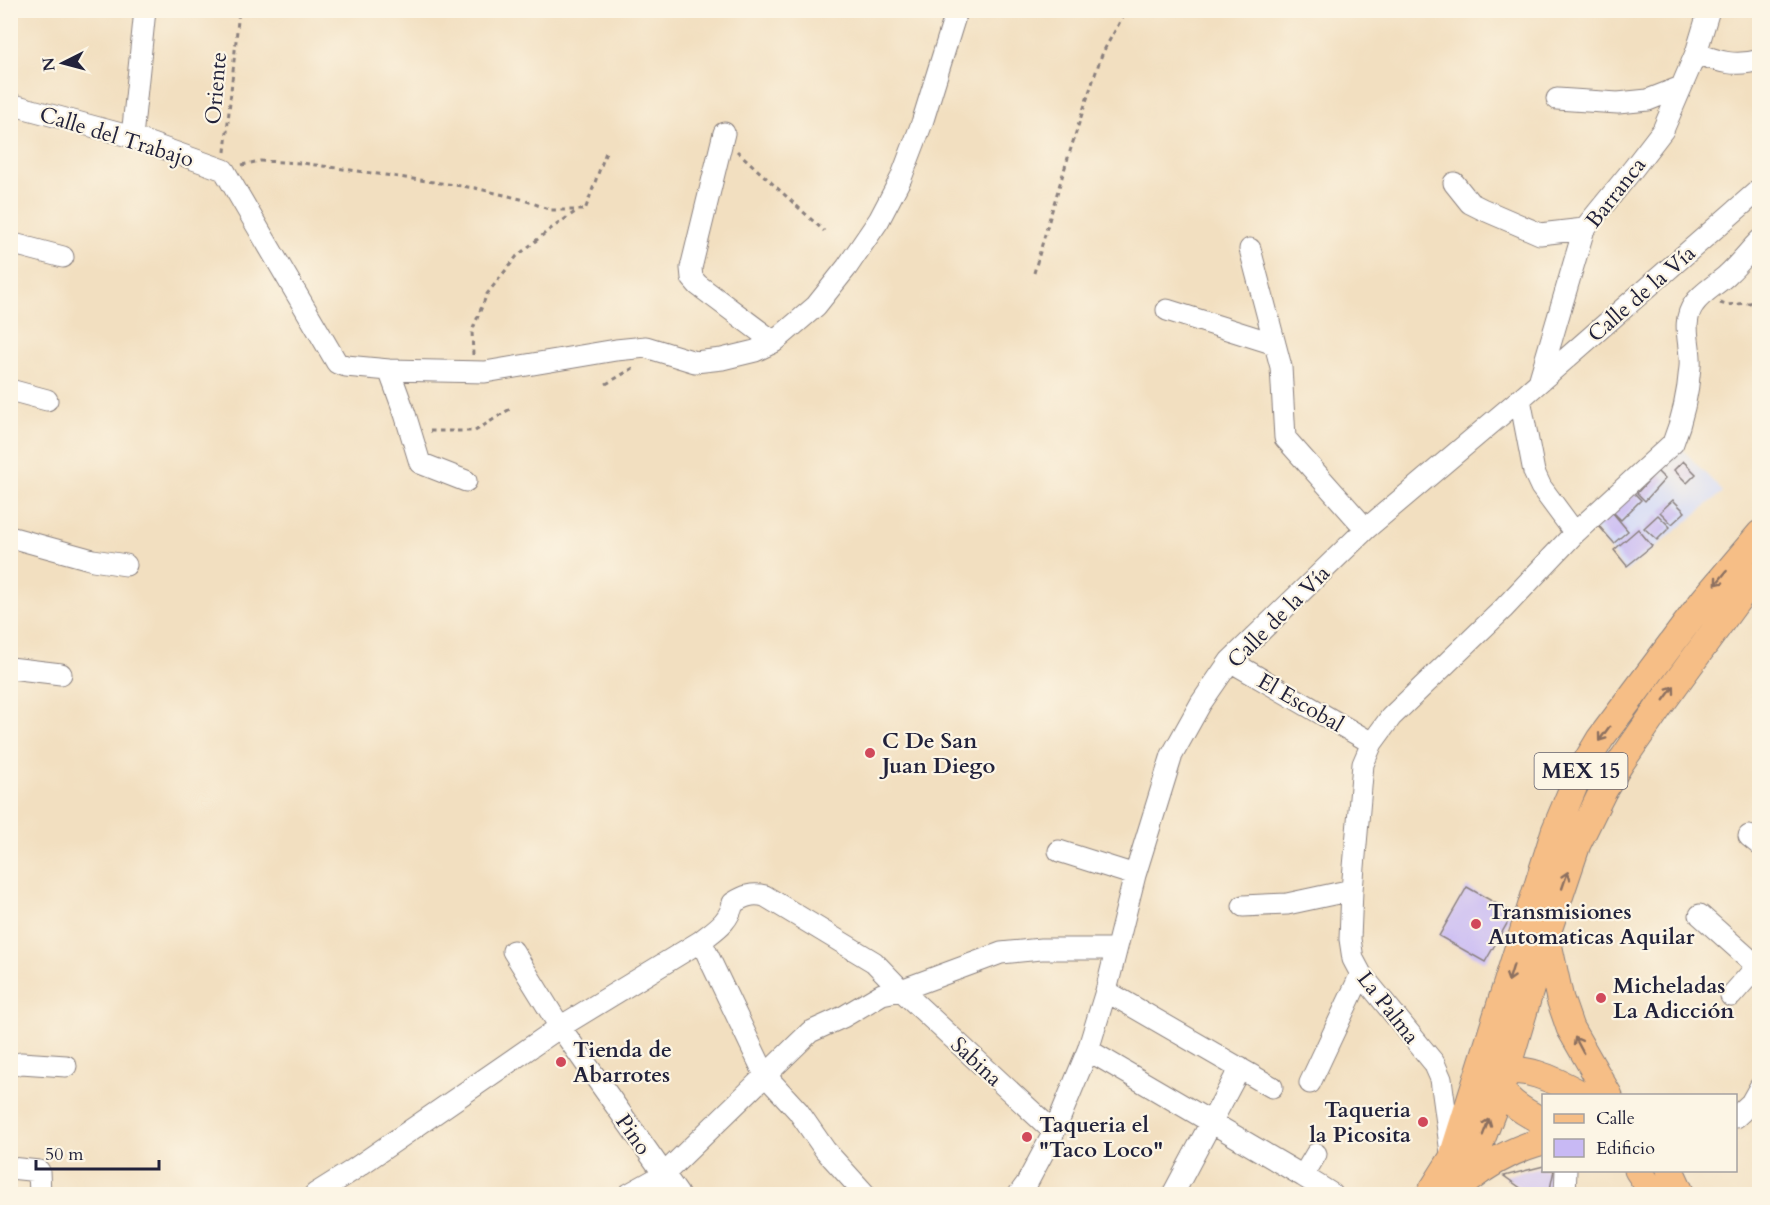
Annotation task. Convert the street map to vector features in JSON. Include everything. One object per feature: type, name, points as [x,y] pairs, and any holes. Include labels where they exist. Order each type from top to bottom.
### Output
[{"type":"main road","name":"MEX 15","points":[[1492,1076],[1555,831],[1578,776],[1600,739],[1697,609],[1760,534]]},
{"type":"main road","name":"MEX 15","points":[[1430,1194],[1458,1178],[1492,1076],[1546,936],[1577,844],[1603,792],[1661,704],[1746,588],[1760,574]]},
{"type":"main road","points":[[1546,936],[1560,999],[1570,1028],[1608,1094]]},
{"type":"main road","points":[[1542,1121],[1516,1106],[1492,1076],[1517,1071],[1545,1077],[1582,1094]]},
{"type":"main road","points":[[1458,1178],[1479,1171],[1507,1155],[1542,1142]]},
{"type":"main road","points":[[1639,1172],[1654,1194]]},
{"type":"street","points":[[132,137],[145,10]]},
{"type":"street","points":[[224,170],[337,363],[389,370],[485,372],[646,347],[695,362],[733,356],[755,351],[774,342],[816,306],[847,267],[879,220],[901,178],[922,123],[957,10]]},
{"type":"street","name":"Barranca","points":[[1539,382],[1584,229],[1663,130],[1696,53],[1709,10]]},
{"type":"street","points":[[1696,53],[1719,62],[1745,64],[1760,60]]},
{"type":"street","points":[[1557,99],[1618,103],[1648,100],[1681,87]]},
{"type":"street","name":"Calle del Trabajo","points":[[10,104],[132,137],[224,170]]},
{"type":"street","points":[[723,137],[691,268],[692,278],[698,285],[774,342]]},
{"type":"street","points":[[1454,183],[1470,203],[1540,234],[1584,229]]},
{"type":"street","name":"Calle de la Vía","points":[[1019,1194],[1054,1132],[1088,1050],[1106,991],[1135,876],[1172,755],[1201,703],[1230,661],[1366,529],[1520,399],[1760,189]]},
{"type":"street","points":[[1701,297],[1729,273],[1760,240]]},
{"type":"street","points":[[10,243],[63,257]]},
{"type":"street","points":[[1250,249],[1281,367],[1285,438],[1366,529]]},
{"type":"street","name":"La Palma","points":[[1458,1178],[1441,1079],[1434,1063],[1360,974],[1353,959],[1350,939],[1352,890],[1363,764],[1372,743],[1391,717],[1503,609],[1575,533],[1673,443],[1679,427],[1691,364],[1686,327],[1694,303],[1701,297]]},
{"type":"street","points":[[1167,310],[1275,344]]},
{"type":"street","points":[[389,370],[420,463],[466,481]]},
{"type":"street","points":[[10,390],[47,400]]},
{"type":"street","points":[[1520,399],[1534,472],[1542,488],[1575,533]]},
{"type":"street","points":[[10,537],[93,561],[126,565]]},
{"type":"street","name":"El Escobal","points":[[1230,661],[1372,743]]},
{"type":"street","points":[[10,668],[61,674]]},
{"type":"street","points":[[1059,851],[1135,876]]},
{"type":"street","points":[[1243,906],[1287,904],[1352,890]]},
{"type":"street","name":"Sabina","points":[[701,940],[722,925],[730,914],[733,903],[748,895],[765,896],[873,962],[1054,1132]]},
{"type":"street","points":[[1700,915],[1758,965],[1731,996]]},
{"type":"street","points":[[315,1194],[560,1027],[701,940],[765,1075],[798,1111],[825,1150],[865,1194]]},
{"type":"street","points":[[629,1194],[663,1175],[810,1032],[843,1017],[882,993],[901,990],[1001,953],[1041,949],[1116,949]]},
{"type":"street","name":"Pino","points":[[513,951],[560,1027],[678,1194]]},
{"type":"street","points":[[1310,1083],[1360,974]]},
{"type":"street","points":[[1106,991],[1272,1087]]},
{"type":"street","points":[[1088,1050],[1332,1194]]},
{"type":"street","points":[[10,1065],[21,1063],[66,1066]]},
{"type":"street","points":[[1173,1194],[1240,1068]]},
{"type":"street","points":[[1303,1176],[1316,1154]]},
{"type":"street","points":[[10,1168],[39,1172],[40,1194]]},
{"type":"street","points":[[1565,1194],[1566,1172]]},
{"type":"path","name":"Oriente","points":[[224,170],[239,10]]},
{"type":"path","points":[[1034,273],[1071,143],[1102,52],[1121,21],[1124,10]]},
{"type":"path","points":[[723,137],[824,231]]},
{"type":"path","points":[[224,170],[260,161],[302,163],[475,188],[521,199],[551,210],[585,210],[606,152]]},
{"type":"path","points":[[474,371],[472,331],[487,294],[517,256],[578,210]]},
{"type":"path","points":[[1701,297],[1726,305],[1760,302]]},
{"type":"path","points":[[410,431],[475,431],[510,409]]},
{"type":"shaded area","points":[[1678,445],[1723,492],[1625,572],[1592,525]]},
{"type":"building","points":[[1683,461],[1696,474],[1687,483],[1674,470]]},
{"type":"building","points":[[1657,471],[1665,479],[1645,501],[1637,493]]},
{"type":"building","points":[[1632,491],[1641,500],[1621,520],[1612,511]]},
{"type":"building","points":[[1673,500],[1685,512],[1672,524],[1660,512]]},
{"type":"building","points":[[1612,512],[1628,531],[1614,543],[1598,525]]},
{"type":"building","points":[[1658,515],[1670,527],[1657,540],[1644,528]]},
{"type":"building","points":[[1638,529],[1652,546],[1627,566],[1614,550]]},
{"type":"building","name":"Transmisiones Automaticas Aquilar","points":[[1467,887],[1513,913],[1485,962],[1439,936]]},
{"type":"building","points":[[1542,1166],[1542,1172],[1554,1172],[1549,1194],[1529,1194],[1504,1176]]},
{"type":"place","name":"C De San Juan Diego","points":[[870,753]]},
{"type":"place","name":"Transmisiones Automaticas Aquilar","points":[[1476,924]]},
{"type":"place","name":"Micheladas La Adicción","points":[[1601,998]]},
{"type":"place","name":"Tienda de Abarrotes","points":[[561,1062]]},
{"type":"place","name":"Taqueria la Picosita","points":[[1423,1122]]},
{"type":"place","name":"Taqueria el \"Taco Loco\"","points":[[1027,1137]]}]
